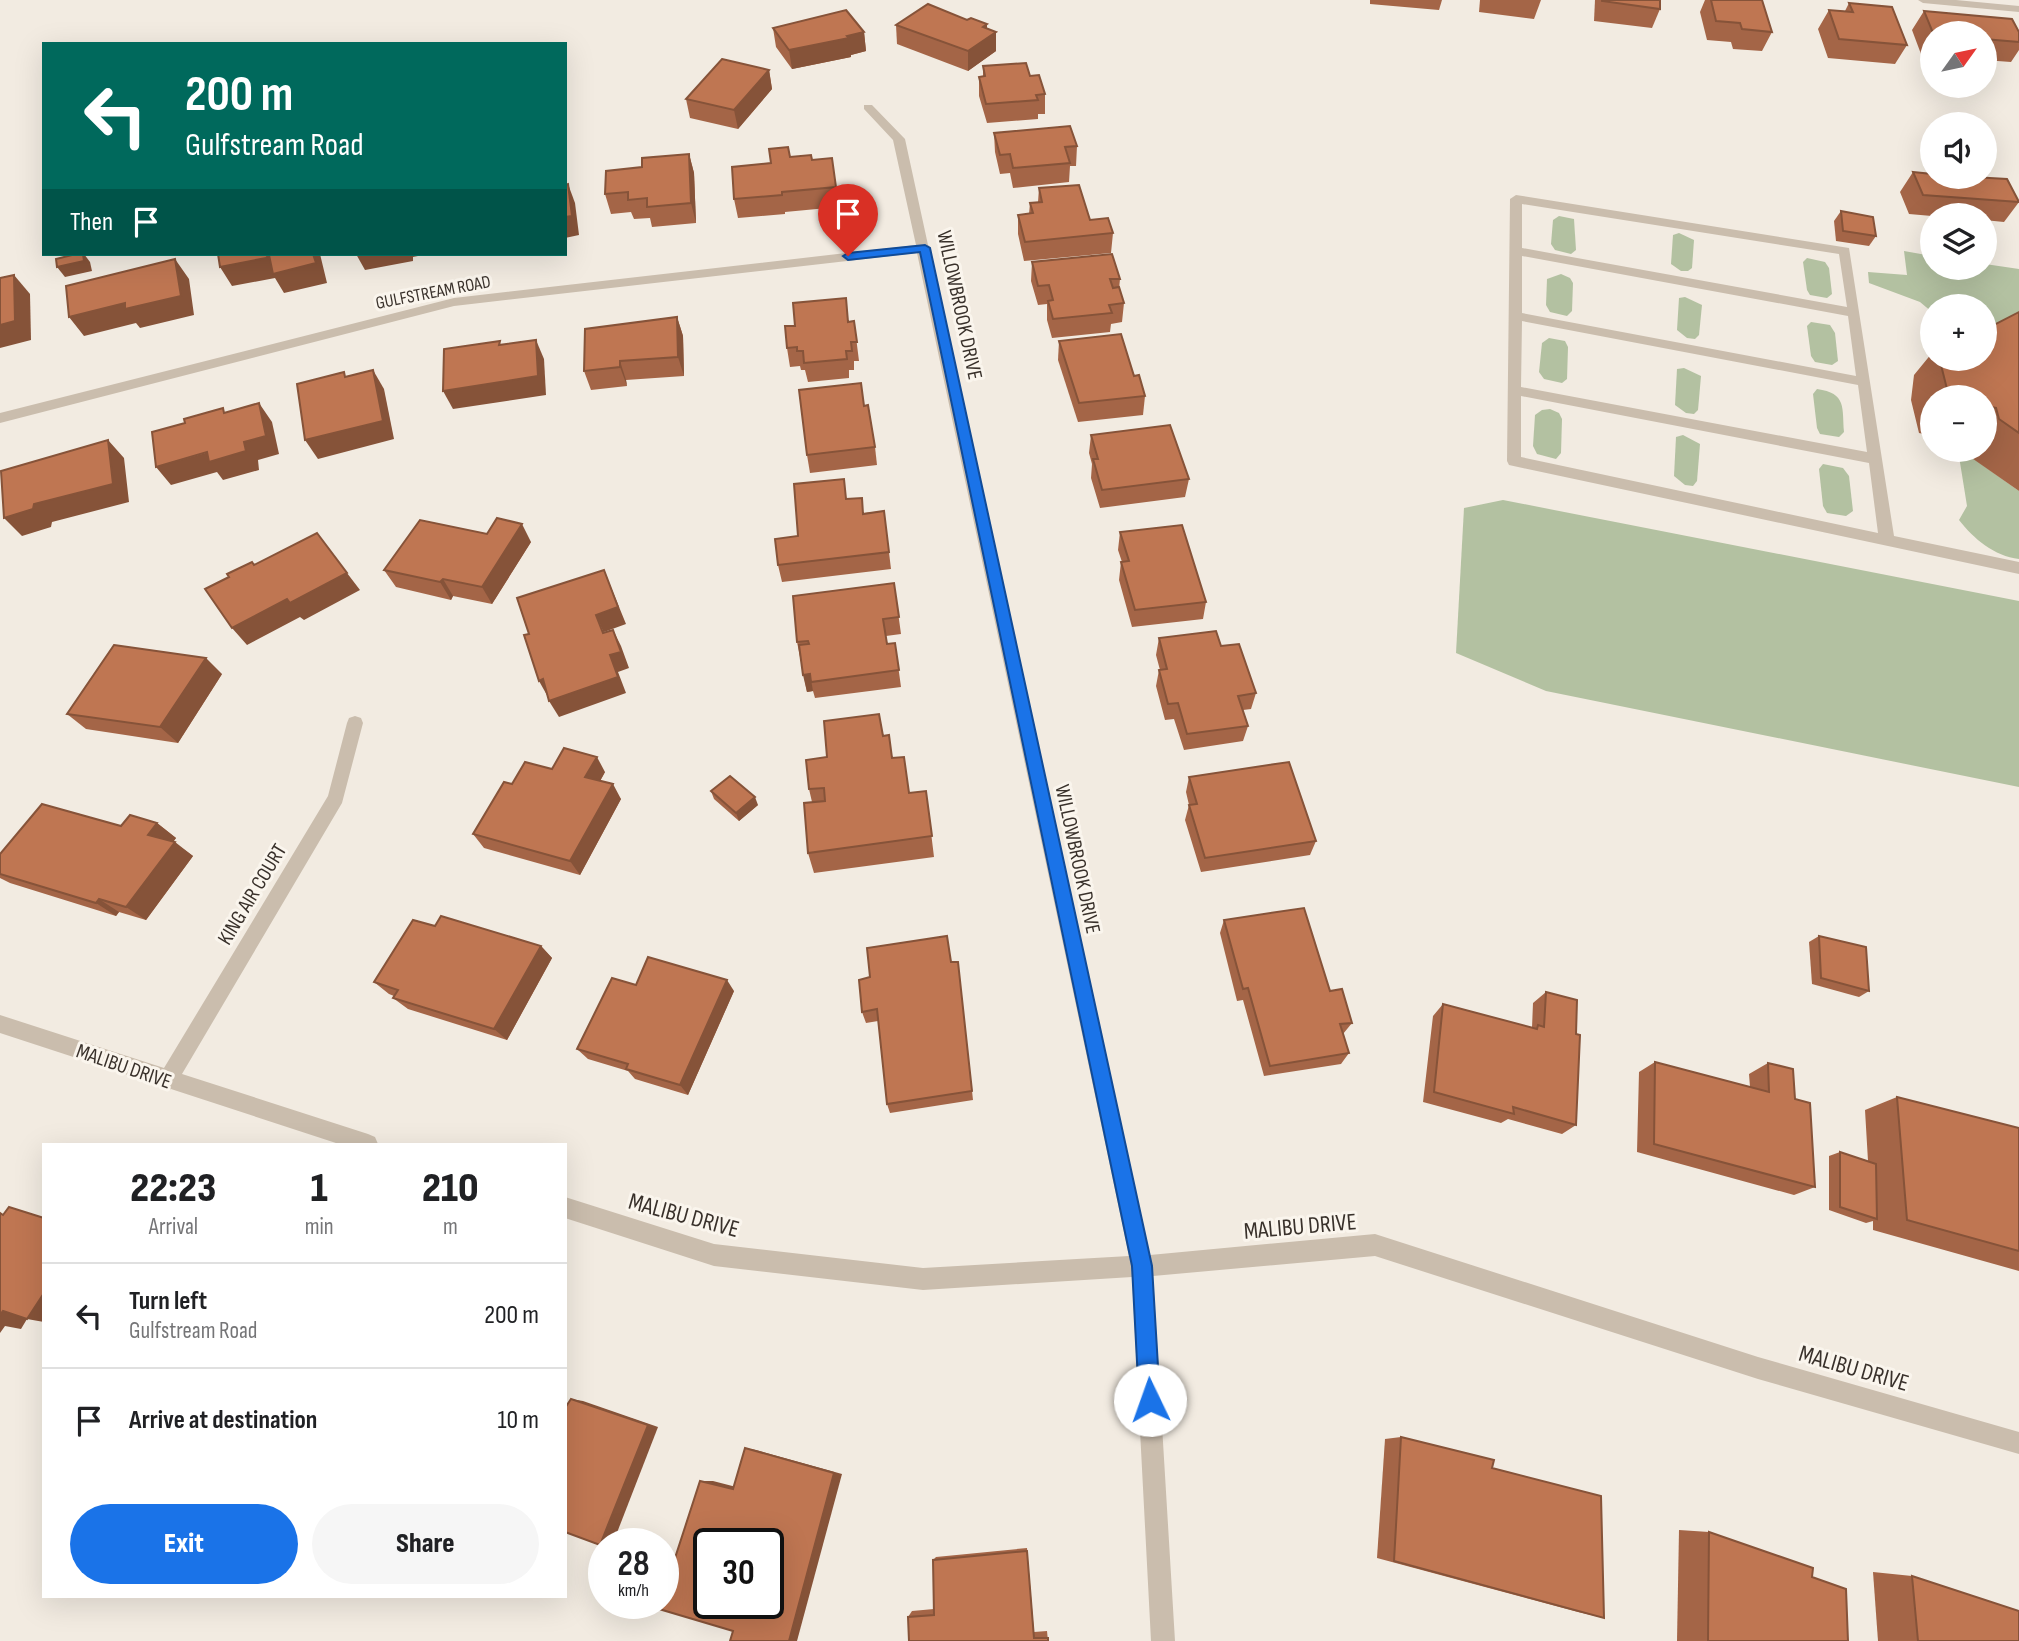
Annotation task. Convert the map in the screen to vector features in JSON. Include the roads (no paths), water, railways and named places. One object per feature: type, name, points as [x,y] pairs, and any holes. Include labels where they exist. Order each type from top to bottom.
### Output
[{"type":"street","points":[[1923,0],[2019,9]]},
{"type":"street","name":"WILLOWBROOK DRIVE","points":[[868,107],[899,139],[925,248],[1142,1266],[1163,1641]]},
{"type":"street","points":[[1886,540],[1845,251],[1516,199],[1514,461],[1886,540],[2019,568]]},
{"type":"street","name":"GULFSTREAM ROAD","points":[[0,418],[454,302],[925,248]]},
{"type":"street","points":[[1516,251],[1854,313]]},
{"type":"street","points":[[1515,316],[1864,382]]},
{"type":"street","points":[[1514,390],[1875,458]]},
{"type":"street","name":"KING AIR COURT","points":[[167,1081],[336,798],[355,723]]},
{"type":"street","name":"MALIBU DRIVE","points":[[0,1024],[167,1081],[365,1143]]},
{"type":"street","name":"MALIBU DRIVE","points":[[567,1208],[714,1255],[923,1279],[1142,1266],[1375,1245],[1758,1368],[2019,1443]]}]
